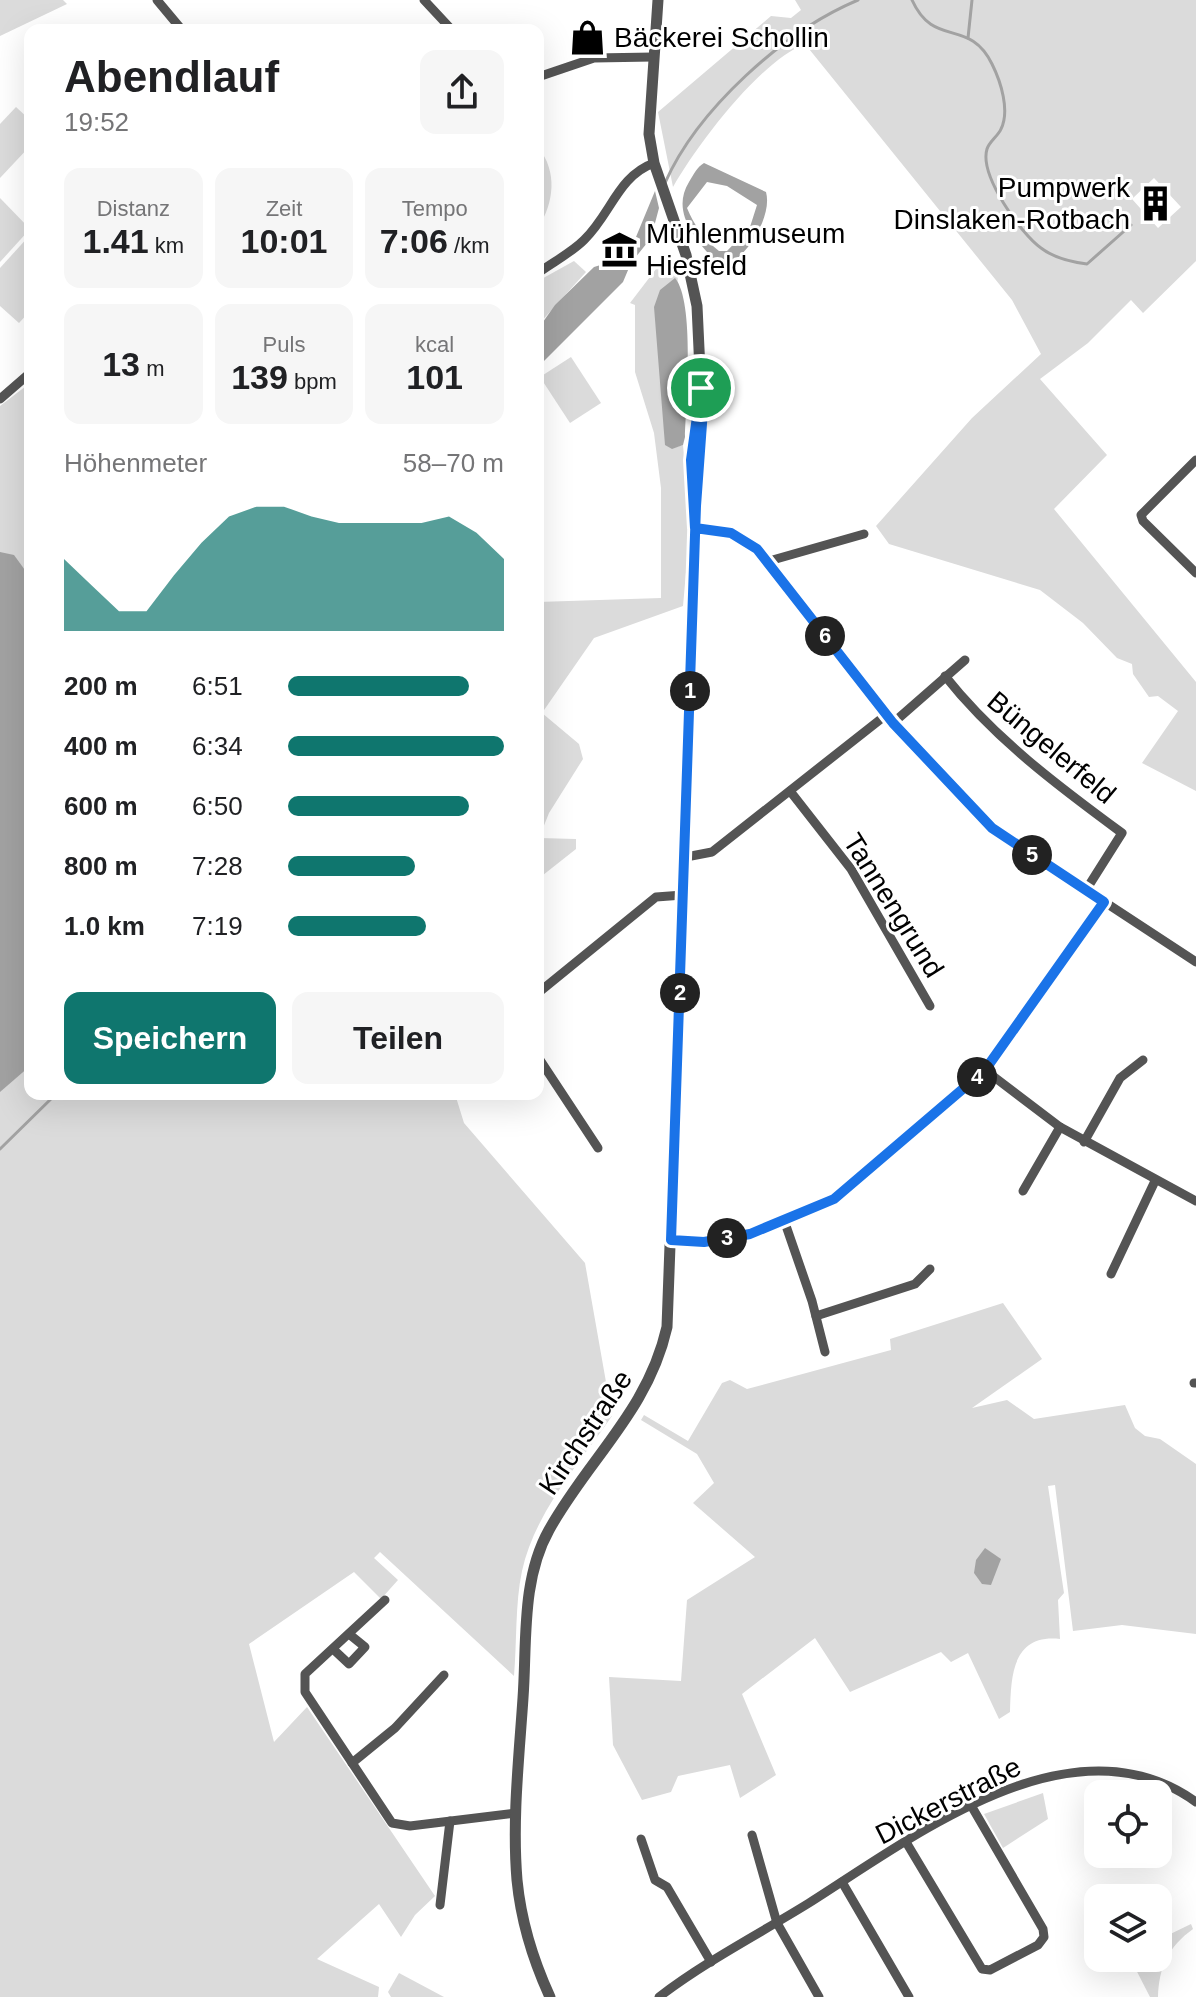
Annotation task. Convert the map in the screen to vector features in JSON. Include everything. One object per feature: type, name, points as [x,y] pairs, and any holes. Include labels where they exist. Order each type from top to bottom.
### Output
[{"type":"street","points":[[157,0],[177,24]]},
{"type":"street","points":[[424,0],[446,24]]},
{"type":"street","name":"Kirchstraße","points":[[550,1996],[538,1973],[521,1905],[516,1813],[528,1606],[537,1559],[549,1529],[648,1388],[667,1327],[696,506],[691,460],[701,388],[697,306],[686,255],[654,163],[649,134],[658,0]]},
{"type":"street","points":[[544,75],[594,58],[653,57]]},
{"type":"street","points":[[544,269],[584,240],[609,212],[626,180],[638,169],[654,163]]},
{"type":"street","points":[[0,399],[24,378]]},
{"type":"street","points":[[1196,460],[1144,509],[1143,521],[1196,573]]},
{"type":"street","points":[[695,528],[745,539],[769,561],[886,715],[992,828],[1196,962]]},
{"type":"street","points":[[769,561],[864,534]]},
{"type":"street","points":[[893,723],[965,660]]},
{"type":"street","name":"Büngelerfeld","points":[[945,676],[966,702],[1034,767],[1122,833],[1086,890]]},
{"type":"street","points":[[686,857],[712,852],[886,715]]},
{"type":"street","name":"Tannengrund","points":[[790,791],[851,869],[930,1006]]},
{"type":"street","points":[[544,988],[656,897],[683,895]]},
{"type":"street","points":[[671,1240],[719,1239],[750,1234],[834,1199],[985,1070],[1104,902]]},
{"type":"street","points":[[1084,1142],[1120,1078],[1143,1060]]},
{"type":"street","points":[[544,1066],[598,1148]]},
{"type":"street","points":[[985,1070],[1084,1142],[1196,1201]]},
{"type":"street","points":[[1023,1191],[1060,1127]]},
{"type":"street","points":[[1111,1274],[1155,1181]]},
{"type":"street","points":[[784,1220],[825,1352]]},
{"type":"street","points":[[816,1316],[915,1284],[930,1269]]},
{"type":"street","points":[[385,1600],[305,1674],[305,1692],[392,1823],[410,1826],[516,1813]]},
{"type":"street","points":[[333,1649],[349,1664],[365,1647],[349,1634]]},
{"type":"street","points":[[352,1763],[395,1728],[444,1675]]},
{"type":"street","name":"Dickerstraße","points":[[659,1997],[672,1993],[711,1962],[906,1842],[972,1807],[1040,1779],[1091,1770],[1149,1776],[1177,1788],[1196,1802]]},
{"type":"street","points":[[906,1842],[982,1969],[990,1970],[1038,1945],[1044,1937],[1043,1929],[972,1807]]},
{"type":"street","points":[[440,1905],[450,1821]]},
{"type":"street","points":[[752,1835],[777,1923],[819,1997]]},
{"type":"street","points":[[641,1839],[655,1880],[667,1887],[711,1962]]},
{"type":"street","points":[[842,1882],[909,1997]]},
{"type":"shaded area","points":[[0,0],[63,0],[67,4],[24,24],[0,36]]},
{"type":"shaded area","points":[[795,0],[1196,0],[1196,261],[1143,313],[1131,300],[1088,343],[1040,379],[1107,455],[1054,509],[1196,682],[1196,791],[1142,763],[1178,711],[1158,696],[1149,697],[1133,674],[1132,664],[1117,658],[1083,623],[1040,590],[889,544],[876,526],[972,418],[1041,354],[1012,300],[805,44],[787,53],[769,68],[731,106],[697,149],[673,187],[658,112],[771,16],[791,18],[801,10]],"holes":[[[1154,178],[1181,207],[1158,228],[1132,199]]]},
{"type":"shaded area","points":[[16,107],[24,114],[24,152],[0,178],[0,124]]},
{"type":"shaded area","points":[[544,157],[552,188],[544,216]]},
{"type":"shaded area","points":[[704,163],[766,192],[765,213],[755,237],[739,257],[721,268],[690,228],[683,206],[689,182]],"holes":[[[707,182],[727,186],[757,205],[750,227],[727,251],[719,251],[700,231],[687,208]]]},
{"type":"shaded area","points":[[655,191],[659,208],[651,238],[631,263],[623,282],[544,361],[544,321],[555,305],[594,267],[620,259],[631,249]]},
{"type":"shaded area","points":[[0,198],[24,223],[24,236],[0,262]]},
{"type":"shaded area","points":[[24,242],[24,318],[19,323],[0,306],[0,268]]},
{"type":"shaded area","points":[[574,261],[586,272],[544,318],[544,278]]},
{"type":"shaded area","points":[[656,269],[678,269],[672,448],[683,445],[690,527],[683,606],[594,638],[544,710],[544,602],[661,598],[661,488],[654,433],[635,372],[635,305],[630,303]]},
{"type":"shaded area","points":[[675,278],[685,308],[688,378],[685,437],[683,445],[672,449],[665,445],[654,307],[660,290]]},
{"type":"shaded area","points":[[571,357],[601,403],[570,423],[544,383],[544,374]]},
{"type":"shaded area","points":[[24,388],[24,1100],[457,1100],[464,1123],[585,1263],[612,1416],[547,1509],[528,1549],[518,1597],[514,1676],[380,1552],[374,1558],[398,1580],[381,1599],[354,1572],[249,1644],[274,1742],[307,1707],[435,1896],[415,1915],[401,1937],[379,1904],[317,1959],[379,1987],[378,1997],[0,1997],[0,406]]},
{"type":"shaded area","points":[[0,552],[14,555],[24,569],[24,1071],[0,1092]]},
{"type":"shaded area","points":[[544,715],[579,744],[583,759],[544,826]]},
{"type":"shaded area","points":[[544,838],[576,839],[576,849],[544,874]]},
{"type":"shaded area","points":[[1003,1303],[1042,1359],[972,1408],[1007,1400],[1034,1419],[1125,1405],[1135,1428],[1145,1436],[1160,1439],[1196,1464],[1196,1634],[1122,1625],[1073,1631],[1055,1485],[1048,1486],[1064,1593],[1058,1600],[1060,1639],[1044,1639],[1023,1650],[1017,1660],[1011,1685],[1010,1712],[999,1719],[968,1653],[951,1662],[941,1652],[850,1692],[815,1638],[742,1694],[776,1775],[740,1798],[730,1765],[678,1776],[671,1792],[642,1800],[613,1745],[609,1677],[681,1681],[687,1600],[755,1557],[693,1503],[714,1483],[697,1454],[641,1420],[644,1415],[688,1441],[722,1383],[730,1380],[747,1389],[891,1350],[890,1339]]},
{"type":"shaded area","points":[[985,1548],[1001,1559],[991,1585],[982,1584],[974,1573],[976,1560]]},
{"type":"shaded area","points":[[1043,1793],[1048,1819],[1003,1848],[984,1814]]},
{"type":"shaded area","points":[[1191,1924],[1193,1929],[1172,1950],[1172,1933]]},
{"type":"shaded area","points":[[1137,1972],[1161,1972],[1158,1997],[1150,1997]]},
{"type":"shaded area","points":[[399,1973],[444,1997],[391,1997],[388,1992]]},
{"type":"waterway","points":[[665,183],[679,155],[698,128],[746,76],[801,31],[858,0]]},
{"type":"waterway","points":[[912,0],[931,24],[973,41],[992,64],[1001,88],[1005,114],[1001,129],[987,149],[989,173],[1013,217],[1033,241],[1057,257],[1087,264],[1131,225]]},
{"type":"waterway","points":[[968,38],[972,0]]},
{"type":"waterway","points":[[0,1149],[50,1100]]},
{"type":"place","name":"Bäckerei Schollin","points":[[588,37]]},
{"type":"place","name":"Pumpwerk Dinslaken-Rotbach","points":[[1156,203]]},
{"type":"place","name":"Mühlenmuseum Hiesfeld","points":[[620,249]]},
{"type":"route","points":[[701,388],[691,460],[695,528],[718,530],[731,533],[757,549],[893,723],[992,828],[1104,902],[985,1070],[884,1159],[834,1199],[750,1234],[704,1242],[671,1240],[686,857],[691,663],[694,594],[696,506],[703,410],[701,388]]}]
